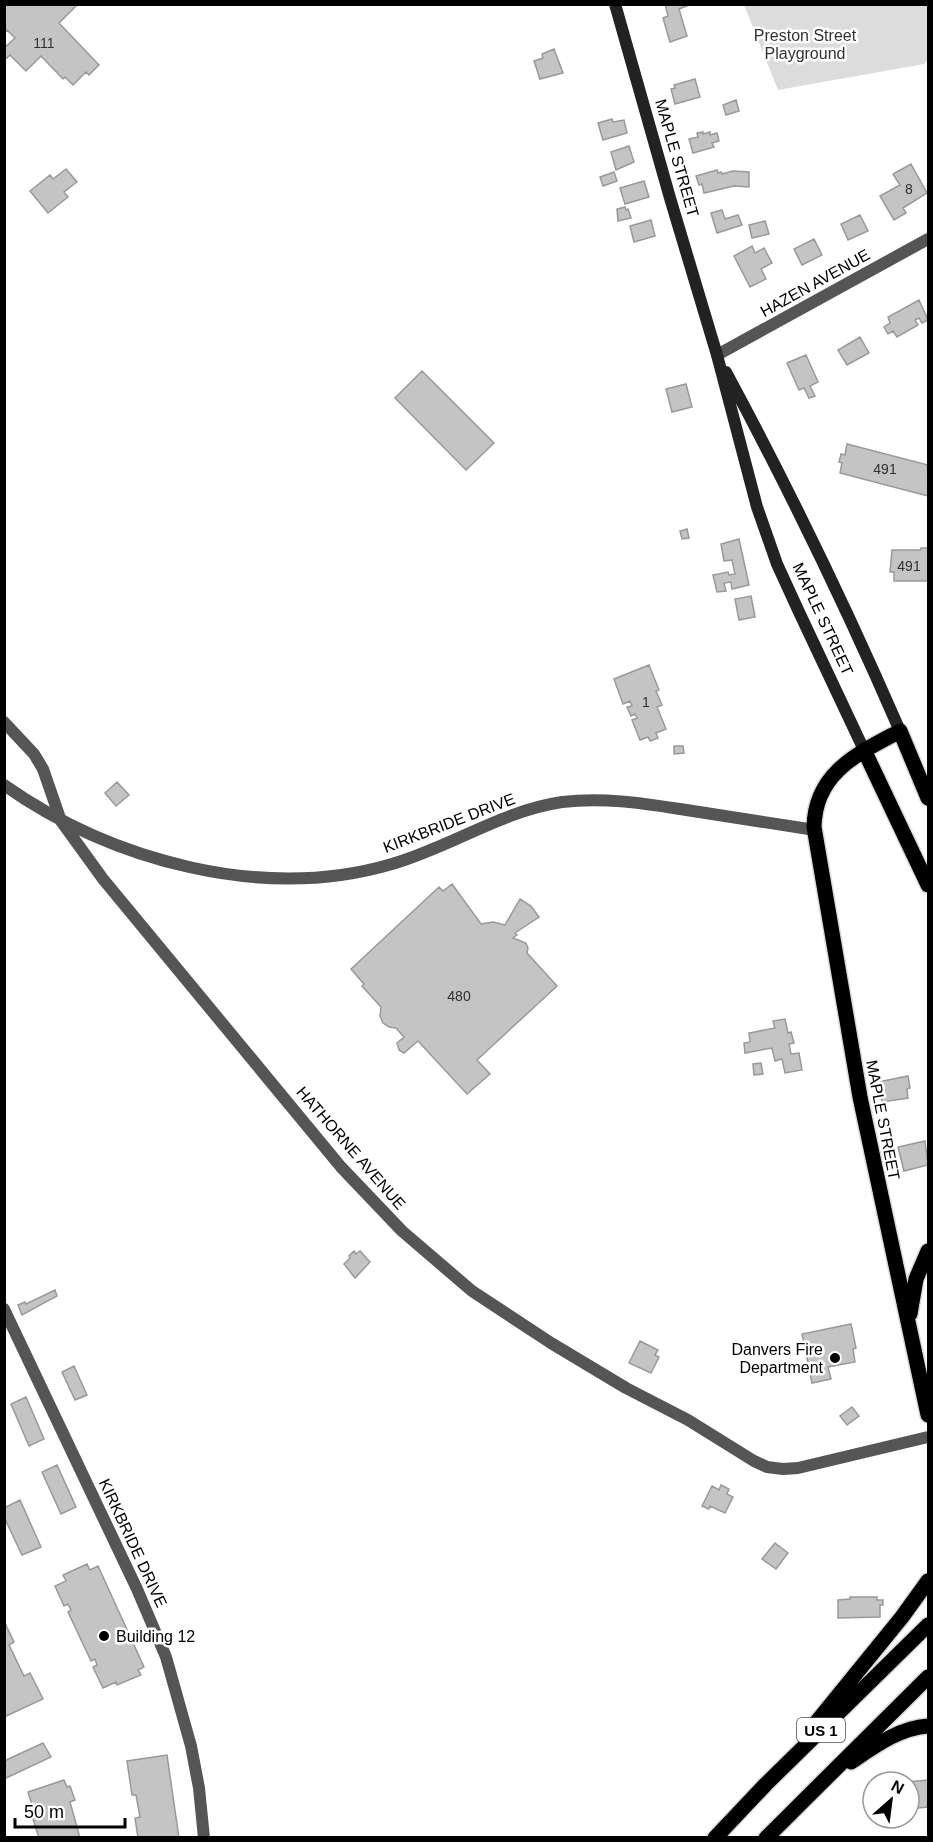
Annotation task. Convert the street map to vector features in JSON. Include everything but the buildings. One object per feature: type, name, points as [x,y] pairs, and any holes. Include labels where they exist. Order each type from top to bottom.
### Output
[{"type":"main road","name":"MAPLE STREET","points":[[615,4],[717,355],[754,497],[777,564],[928,885]]},
{"type":"main road","name":"MAPLE STREET","points":[[717,355],[766,445],[848,613],[928,798]]},
{"type":"main road","name":"MAPLE STREET","points":[[900,731],[864,750],[842,766],[825,787],[816,807],[814,830],[853,1061],[928,1415]]},
{"type":"main road","points":[[910,1332],[910,1310],[914,1285],[928,1251]]},
{"type":"main road","points":[[766,1784],[902,1617],[928,1581]]},
{"type":"main road","name":"US 1","points":[[715,1838],[766,1784],[928,1625]]},
{"type":"main road","name":"US 1","points":[[766,1838],[928,1677]]},
{"type":"main road","points":[[823,1780],[897,1733],[928,1726]]},
{"type":"street","name":"HAZEN AVENUE","points":[[717,355],[928,239]]},
{"type":"street","name":"HATHORNE AVENUE","points":[[4,722],[34,754],[43,769],[61,821],[103,879],[341,1167],[402,1231],[472,1292],[561,1350],[768,1467],[798,1468],[928,1437]]},
{"type":"street","name":"KIRKBRIDE DRIVE","points":[[4,785],[61,821],[119,847],[196,868],[294,880],[392,865],[497,820],[562,802],[619,801],[814,830]]},
{"type":"street","name":"KIRKBRIDE DRIVE","points":[[4,1309],[137,1589],[166,1657],[191,1746],[199,1788],[204,1838]]},
{"type":"green space","name":"Preston Street Playground","points":[[744,5],[928,5],[928,60],[924,64],[778,90]]},
{"type":"place","name":"Danvers Fire Department","points":[[835,1358]]},
{"type":"place","name":"Building 12","points":[[104,1636]]}]
